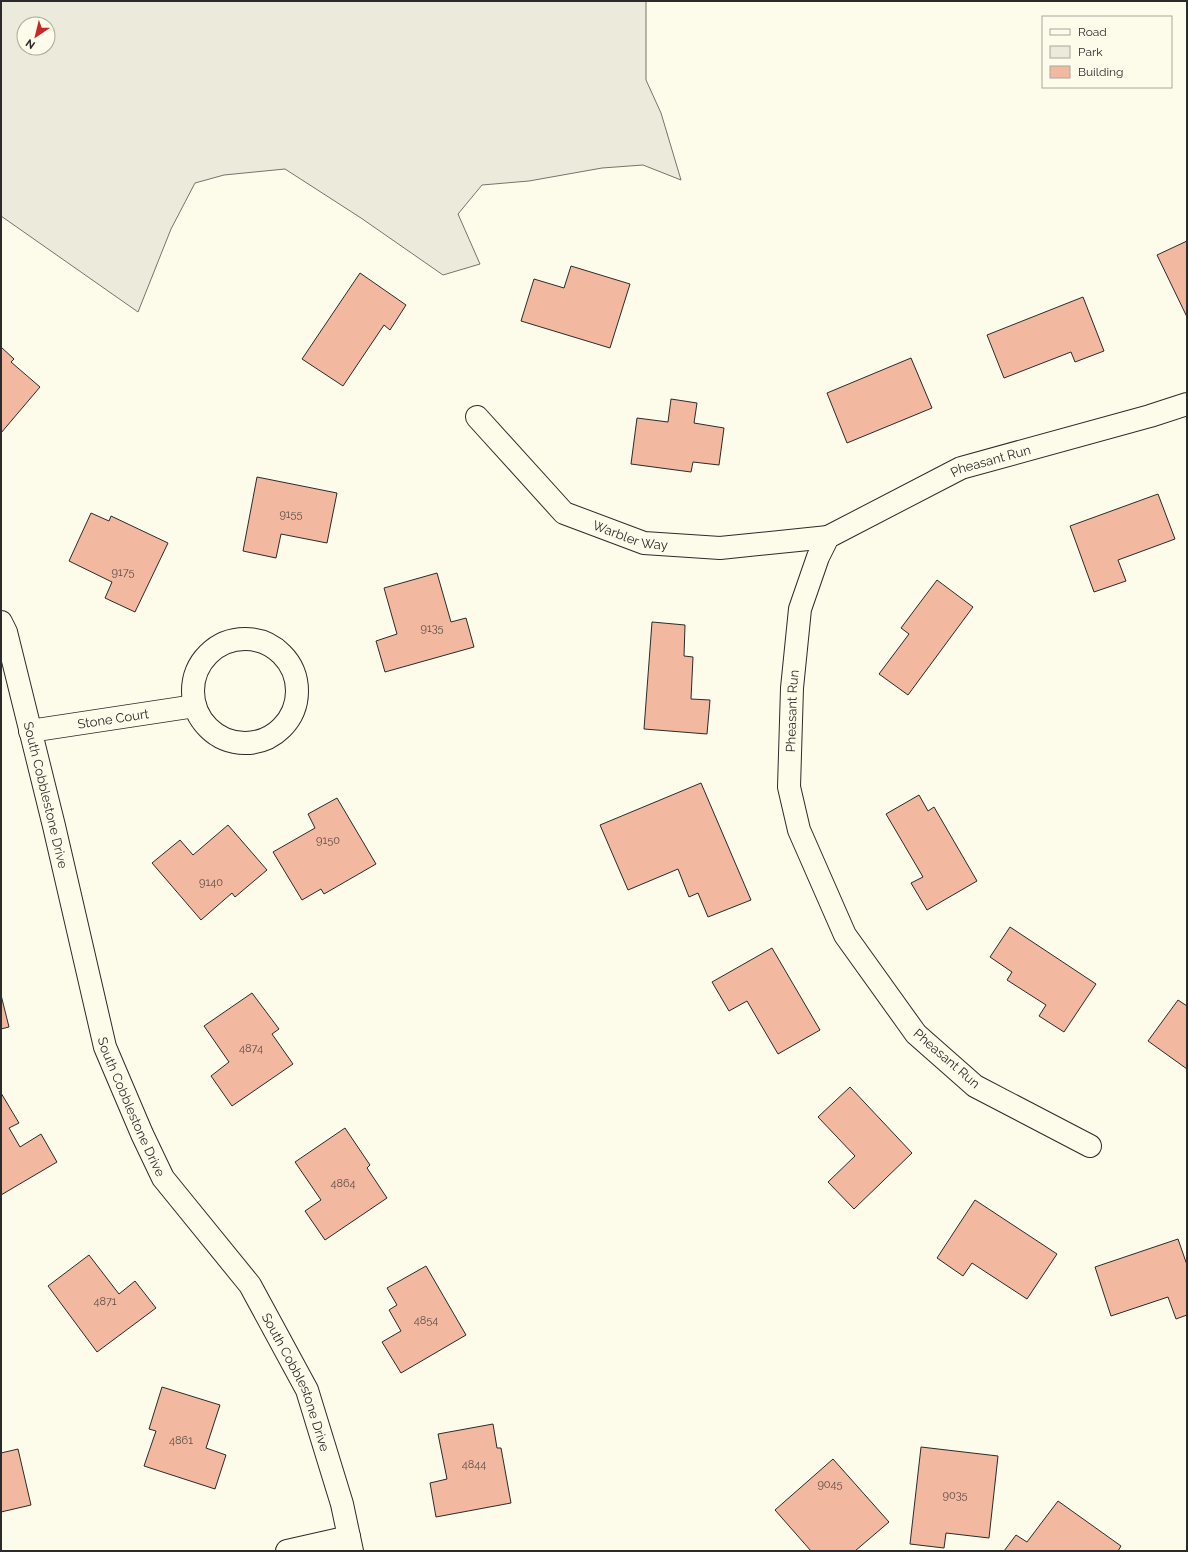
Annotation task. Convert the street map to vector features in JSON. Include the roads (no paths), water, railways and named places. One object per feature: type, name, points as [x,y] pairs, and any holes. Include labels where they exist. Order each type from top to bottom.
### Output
[{"type":"street","name":"Pheasant Run","points":[[1090,1146],[975,1086],[916,1034],[845,934],[799,830],[788,787],[792,688],[800,609],[818,557],[828,537],[961,468],[1150,416],[1187,404]]},
{"type":"street","name":"Warbler Way","points":[[477,417],[564,513],[644,543],[720,548],[828,537]]},
{"type":"street","name":"South Cobblestone Drive","points":[[1,622],[6,632],[105,1047],[142,1134],[163,1178],[250,1285],[307,1390],[342,1504],[351,1544]]},
{"type":"street","points":[[235,640],[253,640],[269,645],[283,656],[293,670],[297,687],[295,704],[288,720],[278,732],[263,741],[246,744],[229,741],[214,734],[202,722],[195,706],[193,689],[196,672],[205,657],[219,646],[235,640]]},
{"type":"street","name":"Stone Court","points":[[30,731],[195,706]]},
{"type":"street","points":[[287,1551],[351,1544]]}]
